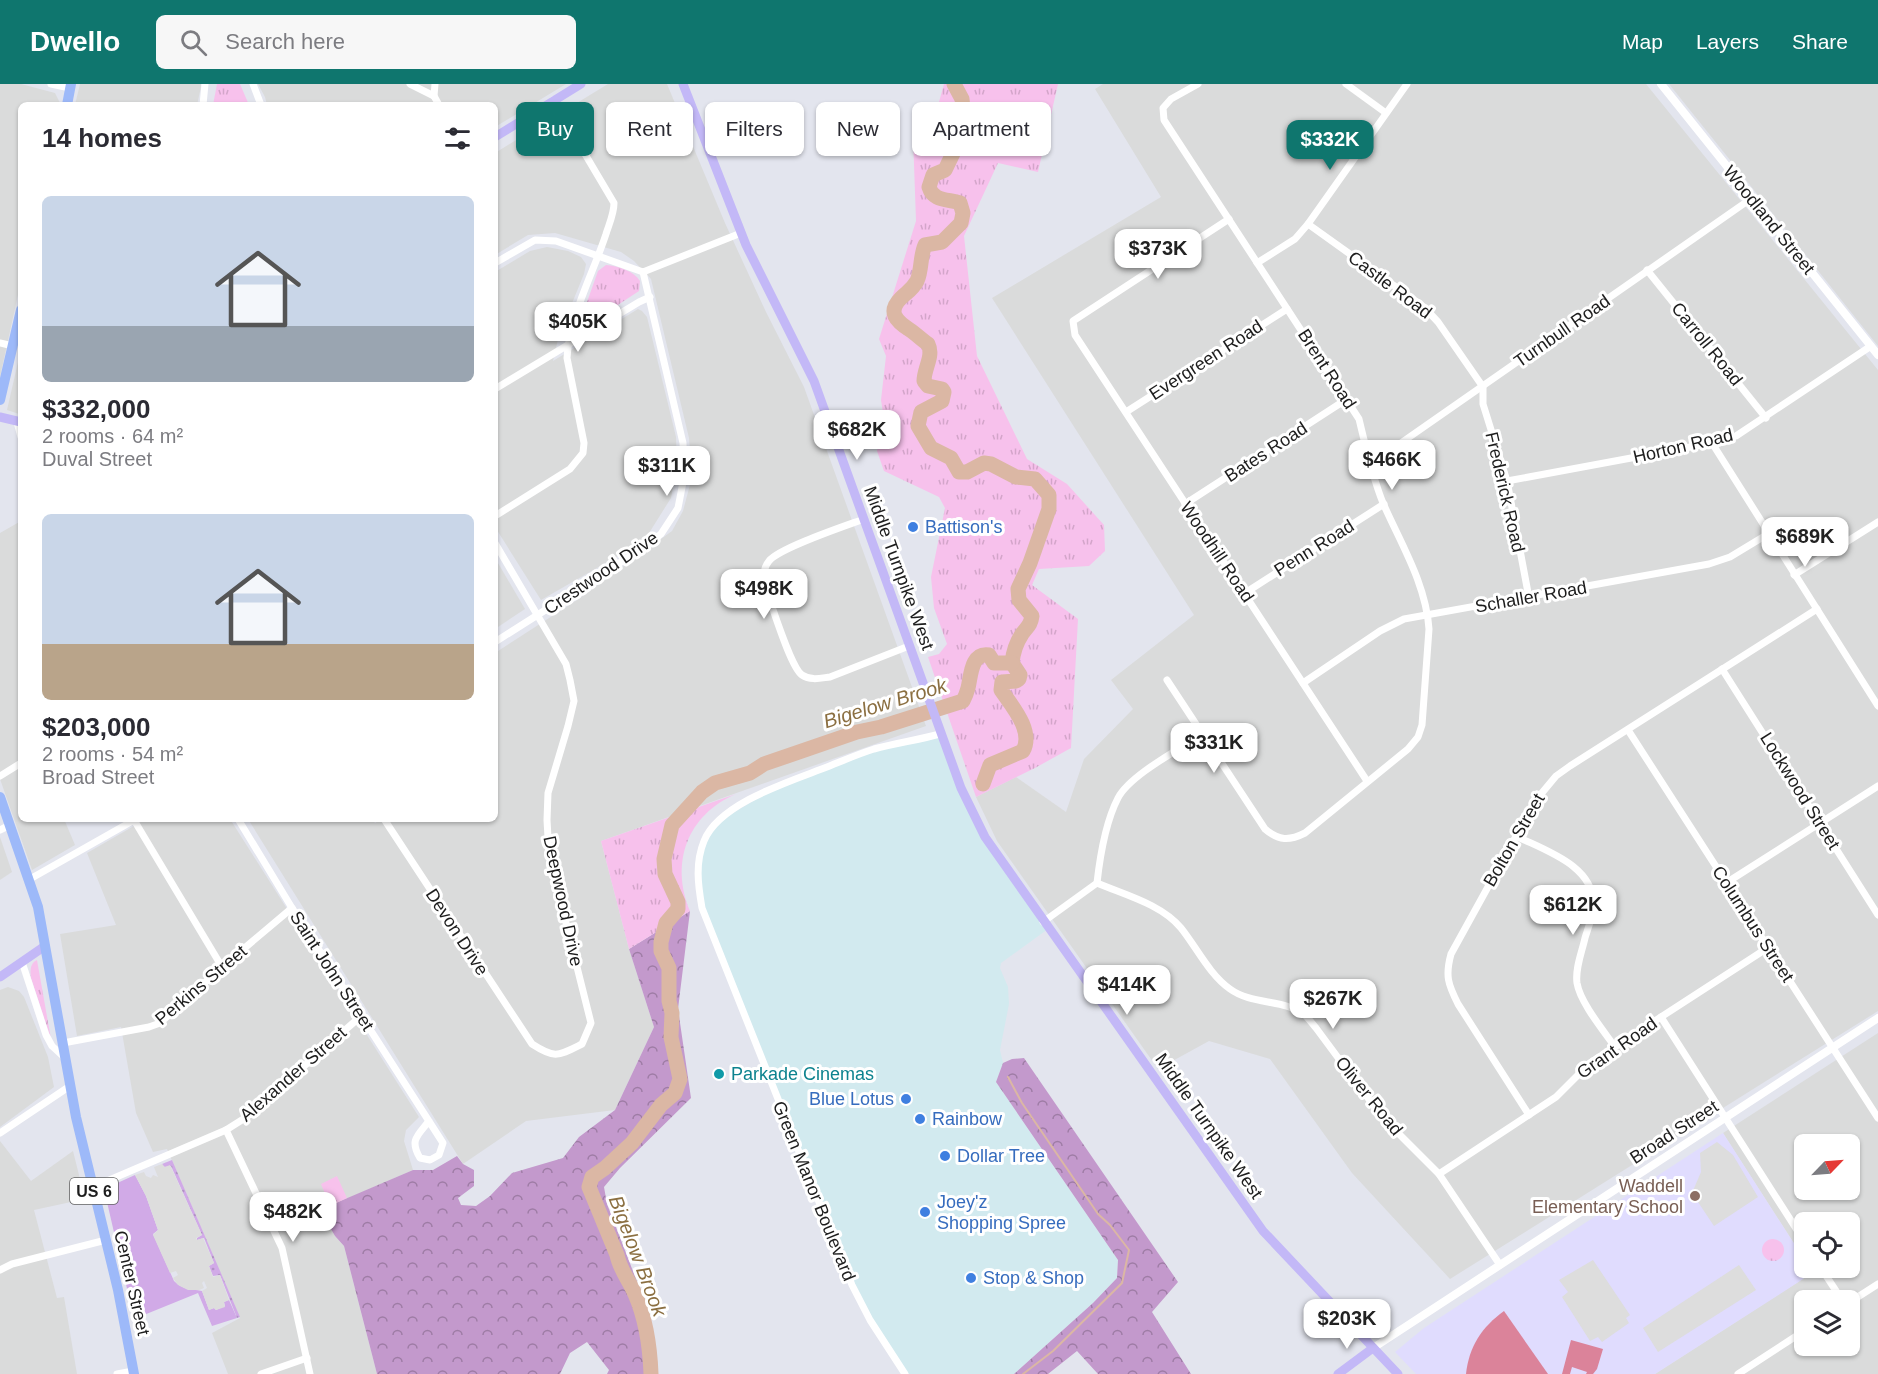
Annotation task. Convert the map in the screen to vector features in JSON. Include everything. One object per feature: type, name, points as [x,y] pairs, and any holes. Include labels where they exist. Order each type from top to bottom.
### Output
[{"type":"main road","points":[[498,135],[582,84]]},
{"type":"main road","name":"Middle Turnpike West","points":[[683,84],[755,266],[814,381],[960,788],[985,837],[1263,1231],[1398,1374]]},
{"type":"main road","points":[[68,102],[71,86]]},
{"type":"main road","points":[[0,400],[18,324]]},
{"type":"main road","points":[[0,417],[18,422]]},
{"type":"main road","name":"Center Street","points":[[0,797],[5,828],[30,879],[38,906],[70,1086],[124,1317],[134,1373]]},
{"type":"main road","points":[[0,977],[45,946]]},
{"type":"main road","name":"Broad Street","points":[[1338,1374],[1373,1348]]},
{"type":"street","points":[[51,84],[71,86]]},
{"type":"street","points":[[203,102],[205,84]]},
{"type":"street","points":[[253,84],[260,102]]},
{"type":"street","points":[[410,84],[434,96]]},
{"type":"street","points":[[435,84],[434,96],[437,102]]},
{"type":"street","name":"Brent Road","points":[[1198,84],[1172,99],[1163,108],[1164,120],[1359,419],[1373,477],[1412,565],[1428,616],[1429,629],[1422,725],[1418,736],[1408,749],[1305,833],[1294,839],[1274,836],[1265,829],[1202,734]]},
{"type":"street","points":[[1346,84],[1386,113]]},
{"type":"street","points":[[1257,263],[1295,239],[1308,224],[1407,84]]},
{"type":"street","name":"Woodland Street","points":[[1661,84],[1878,355]]},
{"type":"street","points":[[498,514],[570,469],[583,453],[584,442],[567,358],[568,345],[614,203],[553,100]]},
{"type":"street","name":"Turnbull Road","points":[[1369,457],[1398,445],[1752,198]]},
{"type":"street","name":"Woodhill Road","points":[[1229,219],[1073,321],[1075,335],[1367,781]]},
{"type":"street","name":"Castle Road","points":[[1308,224],[1424,307],[1438,322],[1482,387]]},
{"type":"street","points":[[498,261],[535,240],[556,241],[643,272],[741,233]]},
{"type":"street","name":"Carroll Road","points":[[1647,270],[1766,418]]},
{"type":"street","name":"Crestwood Drive","points":[[498,640],[643,548],[662,534],[678,508],[684,477],[683,443],[643,272]]},
{"type":"street","points":[[498,387],[650,297]]},
{"type":"street","name":"Evergreen Road","points":[[1126,412],[1287,309]]},
{"type":"street","points":[[0,343],[13,346]]},
{"type":"street","name":"Horton Road","points":[[1507,481],[1712,443],[1736,436],[1871,346]]},
{"type":"street","name":"Frederick Road","points":[[1482,387],[1483,404],[1507,481],[1529,598]]},
{"type":"street","name":"Bates Road","points":[[1185,504],[1347,399]]},
{"type":"street","points":[[1712,443],[1878,706]]},
{"type":"street","name":"Penn Road","points":[[1245,592],[1384,504]]},
{"type":"street","points":[[864,519],[781,552],[769,561],[763,571],[765,584],[794,664],[802,675],[816,680],[909,646]]},
{"type":"street","points":[[1794,575],[1878,522]]},
{"type":"street","name":"Schaller Road","points":[[1303,683],[1380,631],[1404,619],[1709,564],[1730,557],[1768,534]]},
{"type":"street","name":"Deepwood Drive","points":[[498,548],[566,664],[574,700],[548,793],[547,820],[549,855],[591,1023],[582,1044],[564,1053],[548,1054],[532,1044]]},
{"type":"street","name":"Bolton Street","points":[[1529,1115],[1458,1004],[1447,976],[1451,954],[1536,800],[1556,776],[1817,609]]},
{"type":"street","name":"Lockwood Street","points":[[1722,669],[1878,915]]},
{"type":"street","points":[[1043,922],[1097,883],[1110,817],[1119,796],[1131,782],[1202,734],[1167,680]]},
{"type":"street","name":"Columbus Street","points":[[1628,730],[1878,1118]]},
{"type":"street","name":"Green Manor Boulevard","points":[[905,1374],[870,1320],[838,1254],[702,908],[698,863],[705,839],[716,823],[734,809],[775,788],[873,749],[940,734]]},
{"type":"street","points":[[0,776],[18,765]]},
{"type":"street","points":[[1726,883],[1878,786]]},
{"type":"street","points":[[30,879],[131,822]]},
{"type":"street","points":[[136,822],[222,967]]},
{"type":"street","name":"Saint John Street","points":[[240,822],[292,908],[361,1016],[429,1121],[443,1143],[439,1155],[430,1160],[420,1158],[414,1149],[415,1139],[429,1121]]},
{"type":"street","name":"Devon Drive","points":[[386,822],[532,1044]]},
{"type":"street","points":[[1516,836],[1578,869],[1591,890],[1594,905],[1579,962],[1578,986],[1584,1000],[1615,1047]]},
{"type":"street","name":"Oliver Road","points":[[1097,883],[1148,904],[1165,914],[1180,926],[1215,974],[1230,989],[1247,998],[1290,1008],[1304,1015],[1387,1122],[1439,1174],[1500,1265]]},
{"type":"street","name":"Perkins Street","points":[[63,1043],[149,1028],[160,1023],[292,908]]},
{"type":"street","name":"Grant Road","points":[[1439,1174],[1556,1097],[1590,1063],[1768,947]]},
{"type":"street","name":"Center Street","points":[[22,962],[47,1037],[65,1058]]},
{"type":"street","name":"Alexander Street","points":[[93,1186],[226,1130],[245,1118],[361,1016]]},
{"type":"street","points":[[1661,1017],[1794,1226]]},
{"type":"street","name":"Broad Street","points":[[1373,1348],[1878,1018]]},
{"type":"street","points":[[0,1133],[70,1086]]},
{"type":"street","points":[[226,1130],[282,1248],[310,1374]]},
{"type":"street","points":[[0,1270],[12,1264],[106,1240]]},
{"type":"street","points":[[1860,1296],[1878,1284]]},
{"type":"street","points":[[1738,1374],[1794,1338]]},
{"type":"street","points":[[261,1374],[307,1358]]},
{"type":"street","points":[[117,1374],[134,1373]]},
{"type":"shaded area","points":[[0,84],[21,84],[55,93],[60,102],[18,102],[18,295],[0,377]]},
{"type":"shaded area","points":[[80,84],[201,84],[198,102],[76,102]]},
{"type":"shaded area","points":[[258,84],[566,84],[536,102],[516,102],[516,114],[498,125],[498,102],[266,102]]},
{"type":"shaded area","points":[[608,84],[667,84],[675,102],[606,102],[606,156],[693,156],[693,146],[766,312],[804,387],[926,726],[601,841],[629,949],[654,1027],[615,1110],[526,1121],[463,1164],[250,822],[498,822],[498,651],[577,600],[672,531],[683,511],[692,477],[689,438],[651,279],[634,261],[621,252],[555,233],[528,235],[498,253],[498,151],[516,140],[516,156],[594,156],[594,102],[579,102]]},
{"type":"shaded area","points":[[1103,84],[1646,84],[1878,370],[1878,1011],[1450,1279],[1352,1173],[1270,1059],[1209,1041],[1158,1069],[997,841],[976,797],[1016,777],[1066,812],[1084,759],[1133,709],[1111,680],[1194,615],[992,298],[1161,197],[1095,89]]},
{"type":"shaded area","points":[[1669,84],[1878,84],[1878,346],[1730,160]]},
{"type":"shaded area","points":[[547,247],[568,251],[581,257],[586,264],[559,335],[553,361],[638,309],[647,317],[676,437],[677,466],[671,498],[644,541],[541,600],[498,532],[498,270],[530,251]]},
{"type":"shaded area","points":[[18,362],[18,414],[7,410]]},
{"type":"shaded area","points":[[18,523],[18,822],[65,822],[75,845],[32,870],[0,779],[0,533]]},
{"type":"shaded area","points":[[498,563],[525,609],[498,627]]},
{"type":"shaded area","points":[[940,734],[970,809],[1048,929],[1001,963],[1000,968],[1008,987],[1009,1004],[1000,1050],[1003,1063],[996,1082],[1118,1260],[1117,1278],[1093,1303],[1014,1374],[905,1374],[852,1285],[702,908],[698,883],[705,839],[716,823],[775,788],[873,749]]},
{"type":"shaded area","points":[[141,822],[232,822],[419,1117],[406,1130],[404,1141],[413,1170],[330,1206],[317,1205],[335,1236],[344,1246],[377,1374],[228,1374],[212,1333],[240,1318],[167,1149],[153,1152],[136,1113],[121,1027],[77,1036],[60,934],[116,925],[87,853]]},
{"type":"shaded area","points":[[0,837],[12,872],[0,880]]},
{"type":"shaded area","points":[[8,987],[19,991],[24,997],[48,1057],[54,1087],[0,1127],[0,990]]},
{"type":"shaded area","points":[[1878,1033],[1878,1374],[1655,1374],[1804,1278],[1860,1278],[1860,1212],[1794,1212],[1794,1243],[1723,1133]]},
{"type":"shaded area","name":"Waddell Elementary School","points":[[1723,1133],[1794,1243],[1794,1278],[1804,1278],[1655,1374],[1416,1374],[1395,1352],[1424,1328]]},
{"type":"shaded area","points":[[0,1141],[31,1181],[73,1151],[85,1199],[34,1210],[57,1298],[64,1297],[77,1374],[0,1374]]},
{"type":"shaded area","points":[[1717,1142],[1733,1155],[1758,1197],[1714,1226],[1692,1193],[1701,1172],[1700,1153]]},
{"type":"shaded area","points":[[172,1160],[240,1317],[237,1318],[220,1275],[213,1276],[209,1266],[214,1263],[204,1238],[197,1240],[202,1235],[171,1166],[164,1167],[162,1164]]},
{"type":"shaded area","points":[[162,1164],[165,1167],[170,1165],[202,1235],[196,1238],[197,1240],[203,1238],[214,1263],[209,1266],[213,1277],[220,1275],[229,1300],[224,1302],[225,1307],[209,1310],[202,1291],[207,1288],[204,1281],[202,1283],[204,1288],[199,1290],[188,1290],[178,1285],[173,1278],[178,1275],[176,1271],[170,1273],[153,1235],[158,1230],[146,1196],[135,1175],[144,1172],[151,1178],[153,1175],[158,1177],[154,1167]]},
{"type":"shaded area","points":[[135,1175],[146,1196],[158,1230],[153,1234],[174,1281],[184,1288],[202,1291],[209,1310],[225,1306],[224,1302],[229,1300],[237,1318],[212,1326],[198,1293],[134,1319],[104,1189]]},
{"type":"shaded area","points":[[1593,1260],[1630,1315],[1626,1318],[1629,1323],[1602,1342],[1598,1337],[1590,1341],[1562,1297],[1568,1292],[1559,1280]]},
{"type":"shaded area","points":[[1739,1265],[1756,1290],[1658,1352],[1643,1328]]},
{"type":"shaded area","points":[[1504,1311],[1548,1374],[1466,1374],[1470,1355],[1478,1338]]},
{"type":"shaded area","points":[[1571,1340],[1603,1349],[1597,1369],[1593,1374],[1586,1374],[1587,1372],[1572,1367],[1570,1374],[1562,1374]]},
{"type":"green space","points":[[217,84],[240,84],[248,102],[214,102]]},
{"type":"green space","points":[[944,84],[1058,84],[1051,115],[1051,102],[939,102]]},
{"type":"green space","points":[[914,156],[1042,156],[1038,172],[998,163],[964,236],[977,356],[1027,459],[1067,484],[1104,525],[1105,551],[1089,566],[1039,569],[1032,585],[1078,619],[1071,748],[976,797],[928,657],[939,654],[947,644],[934,608],[931,577],[945,508],[939,497],[884,471],[877,451],[884,419],[881,400],[886,356],[879,339],[916,221]]},
{"type":"green space","points":[[606,265],[634,274],[640,281],[639,291],[589,324],[585,324],[581,319],[598,271]]},
{"type":"green space","points":[[736,794],[705,814],[687,842],[682,875],[684,893],[690,911],[629,949],[601,841]]},
{"type":"green space","points":[[690,911],[678,1009],[691,1098],[620,1168],[604,1187],[607,1204],[648,1310],[657,1374],[607,1374],[609,1370],[587,1342],[570,1353],[560,1374],[377,1374],[344,1246],[335,1236],[317,1205],[328,1200],[331,1205],[413,1170],[433,1170],[457,1156],[463,1164],[474,1170],[474,1186],[458,1198],[461,1205],[476,1206],[490,1196],[512,1173],[563,1158],[579,1137],[615,1110],[654,1027],[629,949]]},
{"type":"green space","points":[[37,960],[51,1039],[31,978],[32,965]]},
{"type":"green space","points":[[1024,1058],[1178,1282],[1152,1312],[1191,1374],[1098,1374],[1077,1351],[1048,1374],[1014,1374],[1093,1303],[1117,1278],[1118,1260],[996,1082],[1003,1063],[1012,1059]]},
{"type":"green space","points":[[337,1176],[347,1198],[330,1206],[321,1184]]},
{"type":"green space","points":[[1769,1239],[1777,1239],[1784,1246],[1784,1254],[1777,1261],[1769,1261],[1762,1254],[1762,1246]]},
{"type":"waterway","name":"Bigelow Brook","points":[[954,84],[962,99],[963,108],[959,121],[957,145],[945,170],[933,175],[929,187],[937,197],[960,203],[963,213],[961,223],[942,242],[925,245],[917,281],[897,303],[894,312],[897,320],[928,344],[930,353],[924,381],[928,386],[942,389],[944,392],[942,401],[921,412],[918,426],[931,448],[951,458],[959,472],[967,472],[984,463],[991,464],[1016,477],[1035,479],[1049,495],[1049,509],[1018,589],[1019,600],[1032,616],[1030,624],[1016,644],[1012,663]]},
{"type":"waterway","name":"Bigelow Brook","points":[[651,1374],[647,1333],[642,1313],[589,1187],[592,1177],[632,1143],[661,1105],[675,1093],[680,1079],[671,1037],[669,968],[661,951],[666,923],[678,909],[678,902],[665,874],[664,859],[672,825],[702,792],[715,783],[750,773],[764,764],[857,732],[881,727],[963,701],[975,661],[983,655],[989,655],[994,663],[1012,663]]},
{"type":"waterway","points":[[983,784],[990,765],[1023,751],[1026,743],[1024,727],[1001,690],[1002,682],[1019,679],[1020,675],[1012,663]]},
{"type":"waterway","points":[[1008,1077],[1022,1103],[1098,1214],[1110,1225],[1129,1250],[1122,1283],[1053,1351],[1023,1374]]},
{"type":"place","name":"Battison's","points":[[913,527]]},
{"type":"place","name":"Parkade Cinemas","points":[[719,1074]]},
{"type":"place","name":"Blue Lotus","points":[[906,1099]]},
{"type":"place","name":"Rainbow","points":[[920,1119]]},
{"type":"place","name":"Dollar Tree","points":[[945,1156]]},
{"type":"place","name":"Waddell Elementary School","points":[[1695,1196]]},
{"type":"place","name":"Joey'z Shopping Spree","points":[[925,1212]]},
{"type":"place","name":"Stop & Shop","points":[[971,1278]]}]
